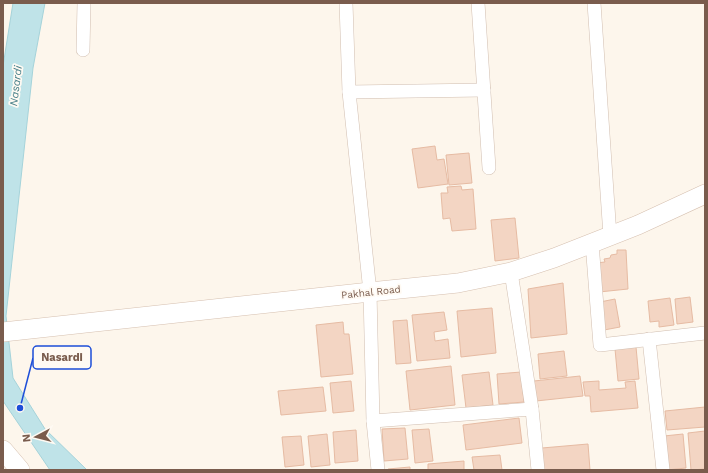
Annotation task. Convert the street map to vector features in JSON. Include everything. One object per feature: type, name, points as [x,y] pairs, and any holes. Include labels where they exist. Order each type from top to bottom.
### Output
[{"type":"street","points":[[83,50],[84,3]]},
{"type":"street","points":[[346,3],[349,92],[370,292],[373,421],[378,470]]},
{"type":"street","points":[[478,3],[489,168]]},
{"type":"street","points":[[594,3],[610,236]]},
{"type":"street","points":[[349,92],[484,90]]},
{"type":"street","name":"Pakhal Road","points":[[3,332],[458,283],[512,272],[554,258],[638,225],[705,194]]},
{"type":"street","points":[[592,243],[600,345],[705,333]]},
{"type":"street","points":[[512,272],[532,409],[538,470]]},
{"type":"street","points":[[649,339],[663,470]]},
{"type":"street","points":[[373,421],[532,409]]},
{"type":"street","points":[[3,450],[20,470]]},
{"type":"water","points":[[13,3],[45,3],[33,68],[6,316],[13,378],[45,429],[87,470],[50,470],[3,401],[3,66]]},
{"type":"building","points":[[435,146],[437,160],[444,159],[448,184],[418,188],[412,149]]},
{"type":"building","points":[[469,153],[472,183],[449,185],[446,155]]},
{"type":"building","points":[[461,186],[462,190],[473,189],[476,229],[452,231],[450,218],[443,219],[441,193],[448,193],[447,187]]},
{"type":"building","points":[[515,218],[519,258],[495,261],[491,220]]},
{"type":"building","points":[[617,250],[626,250],[628,289],[599,292],[596,263],[605,262],[604,259],[610,258],[611,255],[617,254]]},
{"type":"building","points":[[563,283],[567,334],[531,338],[528,289]]},
{"type":"building","points":[[690,297],[693,322],[677,324],[675,299]]},
{"type":"building","points":[[670,298],[674,325],[659,327],[659,321],[650,322],[648,301]]},
{"type":"building","points":[[615,299],[620,327],[604,330],[600,302]]},
{"type":"building","points":[[492,308],[496,353],[461,357],[457,311]]},
{"type":"building","points":[[444,312],[447,330],[434,332],[435,341],[448,339],[450,358],[417,361],[412,315]]},
{"type":"building","points":[[407,320],[411,363],[396,364],[393,321]]},
{"type":"building","points":[[343,322],[344,334],[349,334],[353,374],[321,377],[316,325]]},
{"type":"building","points":[[636,347],[639,379],[618,381],[615,349]]},
{"type":"building","points":[[564,351],[567,376],[540,379],[538,354]]},
{"type":"building","points":[[451,366],[455,405],[410,410],[406,371]]},
{"type":"building","points":[[489,372],[493,405],[466,408],[462,375]]},
{"type":"building","points":[[521,372],[524,402],[499,404],[497,374]]},
{"type":"building","points":[[580,376],[583,396],[536,401],[534,381]]},
{"type":"building","points":[[351,381],[354,411],[333,413],[330,383]]},
{"type":"building","points":[[599,381],[599,390],[626,388],[625,382],[635,381],[638,408],[591,412],[590,396],[585,396],[583,382]]},
{"type":"building","points":[[323,387],[326,411],[281,415],[278,391]]},
{"type":"building","points":[[705,407],[705,427],[667,430],[665,411]]},
{"type":"building","points":[[519,418],[522,443],[466,450],[463,425]]},
{"type":"building","points":[[405,428],[408,459],[384,461],[382,429]]},
{"type":"building","points":[[429,429],[433,461],[415,463],[412,430]]},
{"type":"building","points":[[356,430],[358,461],[335,463],[333,432]]},
{"type":"building","points":[[705,431],[705,469],[691,470],[688,433]]},
{"type":"building","points":[[327,434],[330,465],[311,467],[308,436]]},
{"type":"building","points":[[683,434],[686,468],[667,470],[664,436]]},
{"type":"building","points":[[301,436],[304,465],[285,467],[282,437]]},
{"type":"building","points":[[588,444],[590,470],[544,470],[542,448]]},
{"type":"building","points":[[500,455],[502,470],[474,470],[472,457]]},
{"type":"building","points":[[464,461],[464,470],[428,470],[428,464]]},
{"type":"building","points":[[410,467],[410,470],[388,470],[388,469]]},
{"type":"place","name":"Nasardi","points":[[20,408]]}]
